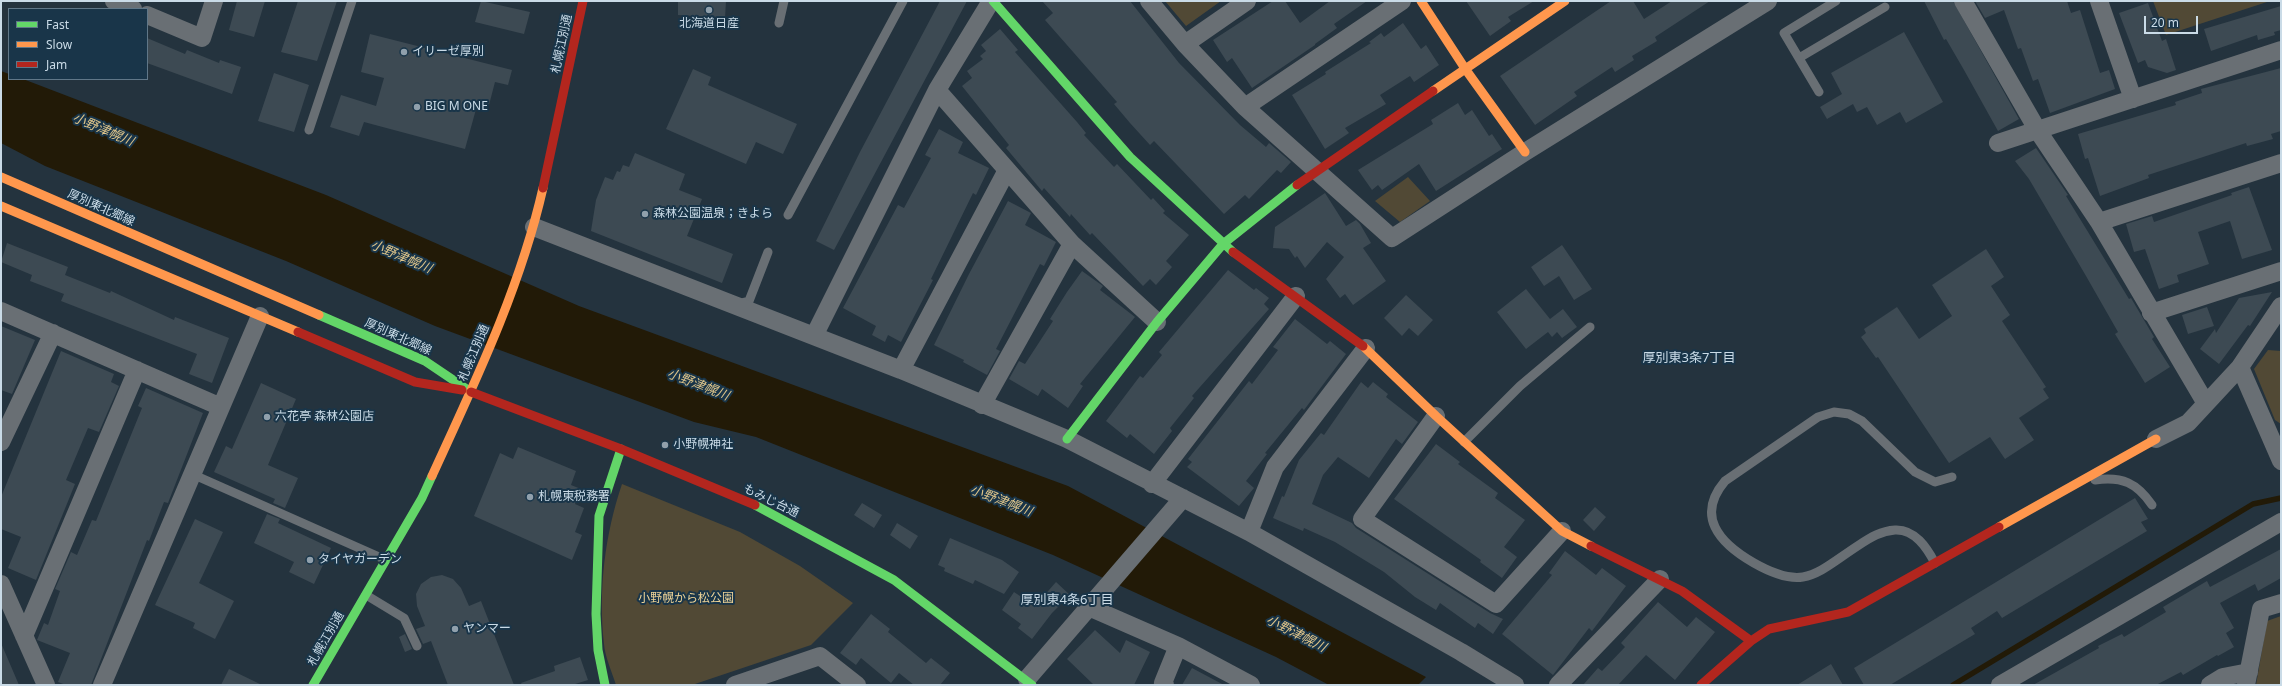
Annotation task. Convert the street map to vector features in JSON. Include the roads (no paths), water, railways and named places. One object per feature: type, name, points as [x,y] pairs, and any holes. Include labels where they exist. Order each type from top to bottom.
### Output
[{"type":"main road","name":"札幌江別通","points":[[314,685],[422,498],[491,347],[534,226],[579,27],[583,1]]},
{"type":"main road","points":[[992,1],[1130,157],[1223,244],[1366,348],[1436,416],[1562,531],[1682,591],[1751,641]]},
{"type":"main road","points":[[1421,1],[1466,70],[1525,152]]},
{"type":"main road","points":[[1067,439],[1157,322],[1223,244],[1317,170],[1466,70],[1565,1]]},
{"type":"main road","name":"厚別東北郷線","points":[[1,177],[425,360],[471,392]]},
{"type":"main road","points":[[1,206],[415,382],[471,392]]},
{"type":"main road","name":"もみじ台通","points":[[471,392],[621,449],[760,507],[894,580],[1030,682]]},
{"type":"main road","points":[[1701,685],[1751,641],[1769,629],[1848,612],[2156,439]]},
{"type":"main road","points":[[605,685],[598,650],[596,614],[600,516],[621,449]]},
{"type":"street","points":[[114,1],[131,8]]},
{"type":"street","points":[[148,15],[202,38],[214,1]]},
{"type":"street","points":[[814,336],[936,90],[992,1]]},
{"type":"street","points":[[1149,1],[1184,44],[1245,107],[1392,238],[1525,152],[1768,1]]},
{"type":"street","points":[[1184,44],[1247,1]]},
{"type":"street","points":[[1245,107],[1402,1]]},
{"type":"street","points":[[1963,1],[2038,131],[2099,222],[2151,313],[2205,402]]},
{"type":"street","points":[[2099,1],[2133,99]]},
{"type":"street","points":[[1998,143],[2281,50]]},
{"type":"street","points":[[936,90],[1072,244],[1157,322]]},
{"type":"street","points":[[2099,222],[2281,163]]},
{"type":"street","points":[[901,370],[1007,170]]},
{"type":"street","points":[[534,226],[901,370],[982,405],[1067,439],[1152,484],[1183,498],[1249,532],[1461,652],[1516,685]]},
{"type":"street","points":[[982,405],[1072,244]]},
{"type":"street","points":[[2151,313],[2281,271]]},
{"type":"street","points":[[1152,484],[1296,296]]},
{"type":"street","points":[[2156,439],[2188,423],[2205,402],[2240,366],[2281,306]]},
{"type":"street","points":[[1,311],[221,407]]},
{"type":"street","points":[[102,685],[260,316]]},
{"type":"street","points":[[1,442],[6,421],[53,334]]},
{"type":"street","points":[[1249,532],[1275,467],[1366,348]]},
{"type":"street","points":[[2240,366],[2281,460]]},
{"type":"street","points":[[24,636],[137,370]]},
{"type":"street","points":[[1436,416],[1362,519],[1496,604],[1562,531]]},
{"type":"street","points":[[1030,682],[1183,498]]},
{"type":"street","points":[[2000,685],[2281,522]]},
{"type":"street","points":[[1558,685],[1660,579]]},
{"type":"street","points":[[1,584],[46,685]]},
{"type":"street","points":[[2210,685],[2223,678],[2247,678],[2260,609],[2281,603]]},
{"type":"street","points":[[1090,608],[1178,646],[1251,685]]},
{"type":"street","points":[[1165,685],[1164,683],[1178,646]]},
{"type":"street","points":[[735,685],[820,656],[857,685]]},
{"type":"lane","points":[[309,130],[352,1]]},
{"type":"lane","points":[[779,23],[784,1]]},
{"type":"lane","points":[[788,215],[903,1]]},
{"type":"lane","points":[[1819,92],[1784,33],[1836,1]]},
{"type":"lane","points":[[1799,58],[1885,7]]},
{"type":"lane","points":[[732,304],[749,301],[768,252]]},
{"type":"lane","points":[[1464,442],[1520,386],[1590,327]]},
{"type":"lane","points":[[1935,563],[1926,547],[1916,537],[1897,530],[1876,534],[1811,576],[1794,579],[1774,575],[1746,559],[1719,536],[1712,522],[1711,506],[1716,492],[1725,480],[1818,417],[1834,412],[1849,414],[1862,422],[1915,472],[1935,482],[1952,477]]},
{"type":"lane","points":[[192,474],[386,560]]},
{"type":"lane","points":[[2080,482],[2103,479],[2119,480],[2137,486],[2152,505]]},
{"type":"lane","points":[[366,595],[404,618],[417,646]]},
{"type":"water","name":"小野津幌川","points":[[1,71],[8,74],[8,80],[26,80],[326,195],[579,306],[1068,486],[1426,677],[1418,685],[1329,685],[1276,657],[1053,555],[756,437],[694,422],[435,326],[286,261],[45,166],[1,143]]},
{"type":"waterway","points":[[1953,685],[2253,504],[2281,498]]},
{"type":"place","name":"北海道日産","points":[[709,10]]},
{"type":"place","name":"イリーゼ厚別","points":[[404,52]]},
{"type":"place","name":"BIG M ONE","points":[[417,107]]},
{"type":"place","name":"森林公園温泉；きよら","points":[[645,214]]},
{"type":"place","name":"六花亭 森林公園店","points":[[267,417]]},
{"type":"place","name":"小野幌神社","points":[[665,445]]},
{"type":"place","name":"札幌東税務署","points":[[530,497]]},
{"type":"place","name":"タイヤガーデン","points":[[310,560]]},
{"type":"place","name":"ヤンマー","points":[[455,629]]},
{"type":"district","name":"厚別東3条7丁目","points":[[1689,358]]},
{"type":"district","name":"厚別東4条6丁目","points":[[1067,600]]},
{"type":"park label","name":"小野幌から松公園","points":[[686,599]]}]
